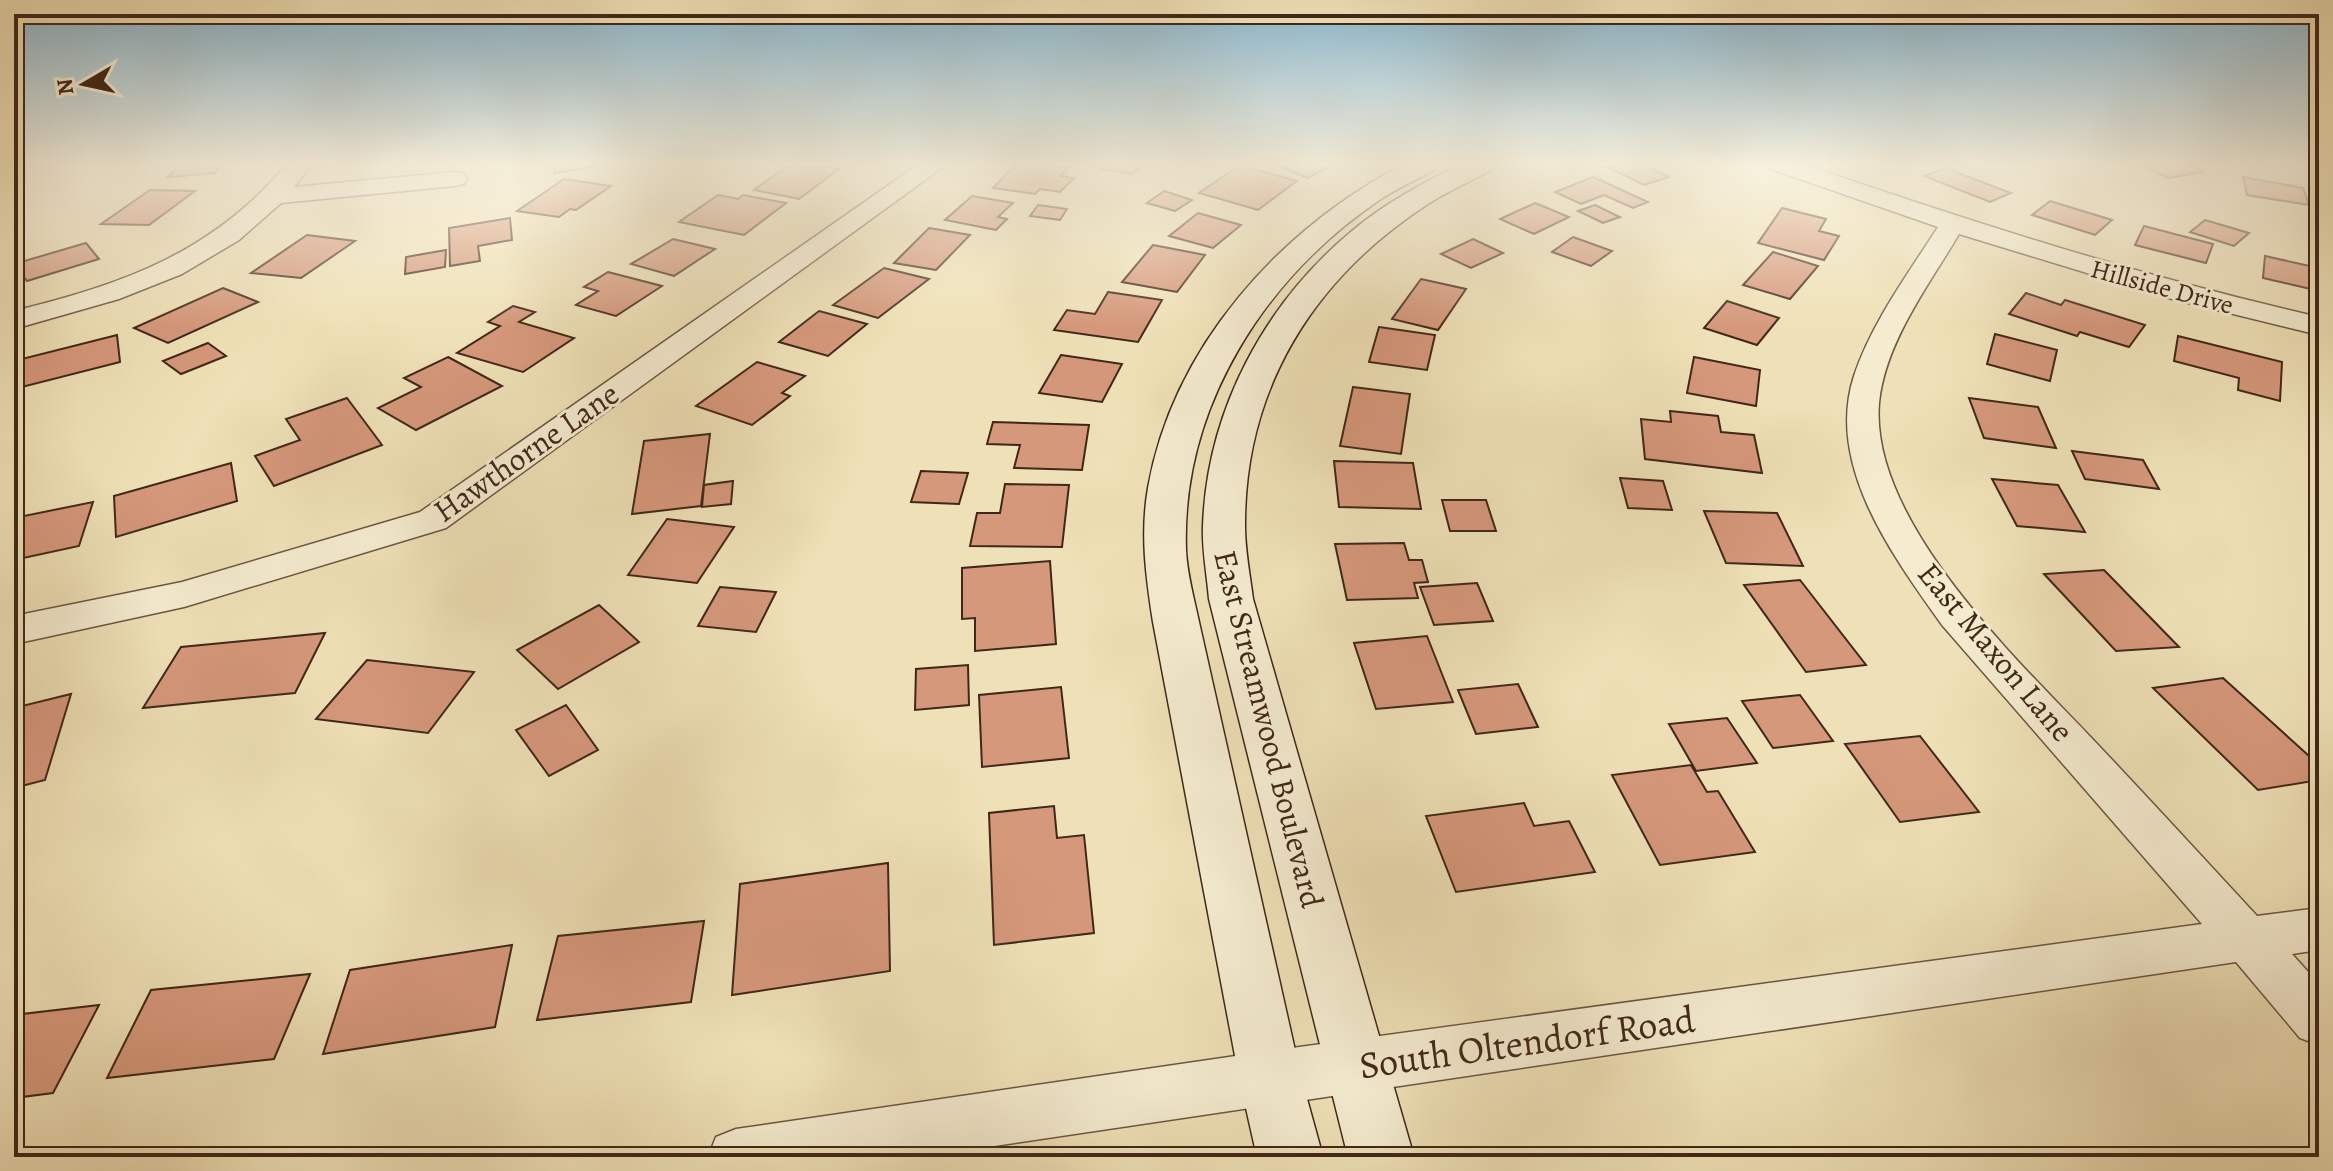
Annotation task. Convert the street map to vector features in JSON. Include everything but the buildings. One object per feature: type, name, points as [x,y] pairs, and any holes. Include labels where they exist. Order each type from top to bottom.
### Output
[{"type":"street","points":[[14,320],[116,289],[182,261],[228,235],[247,219]]},
{"type":"street","name":"Hawthorne Lane","points":[[14,630],[184,594],[433,520],[858,219]]},
{"type":"street","name":"East Streamwood Boulevard","points":[[1290,1157],[1270,1077],[1176,622],[1165,548],[1170,489],[1185,424],[1208,369],[1244,311],[1293,255],[1336,219]]},
{"type":"street","name":"East Streamwood Boulevard","points":[[1381,1157],[1231,599],[1223,560],[1223,501],[1234,436],[1244,402],[1267,349],[1295,305],[1335,263],[1388,219]]},
{"type":"street","name":"Hillside Drive","points":[[1934,219],[2093,269],[2319,326]]},
{"type":"street","name":"East Maxon Lane","points":[[1952,225],[1888,330],[1864,396],[1863,426],[1875,482],[1901,536],[1955,613],[2319,1021]]},
{"type":"street","name":"South Oltendorf Road","points":[[736,1157],[1270,1077],[2319,929]]}]
